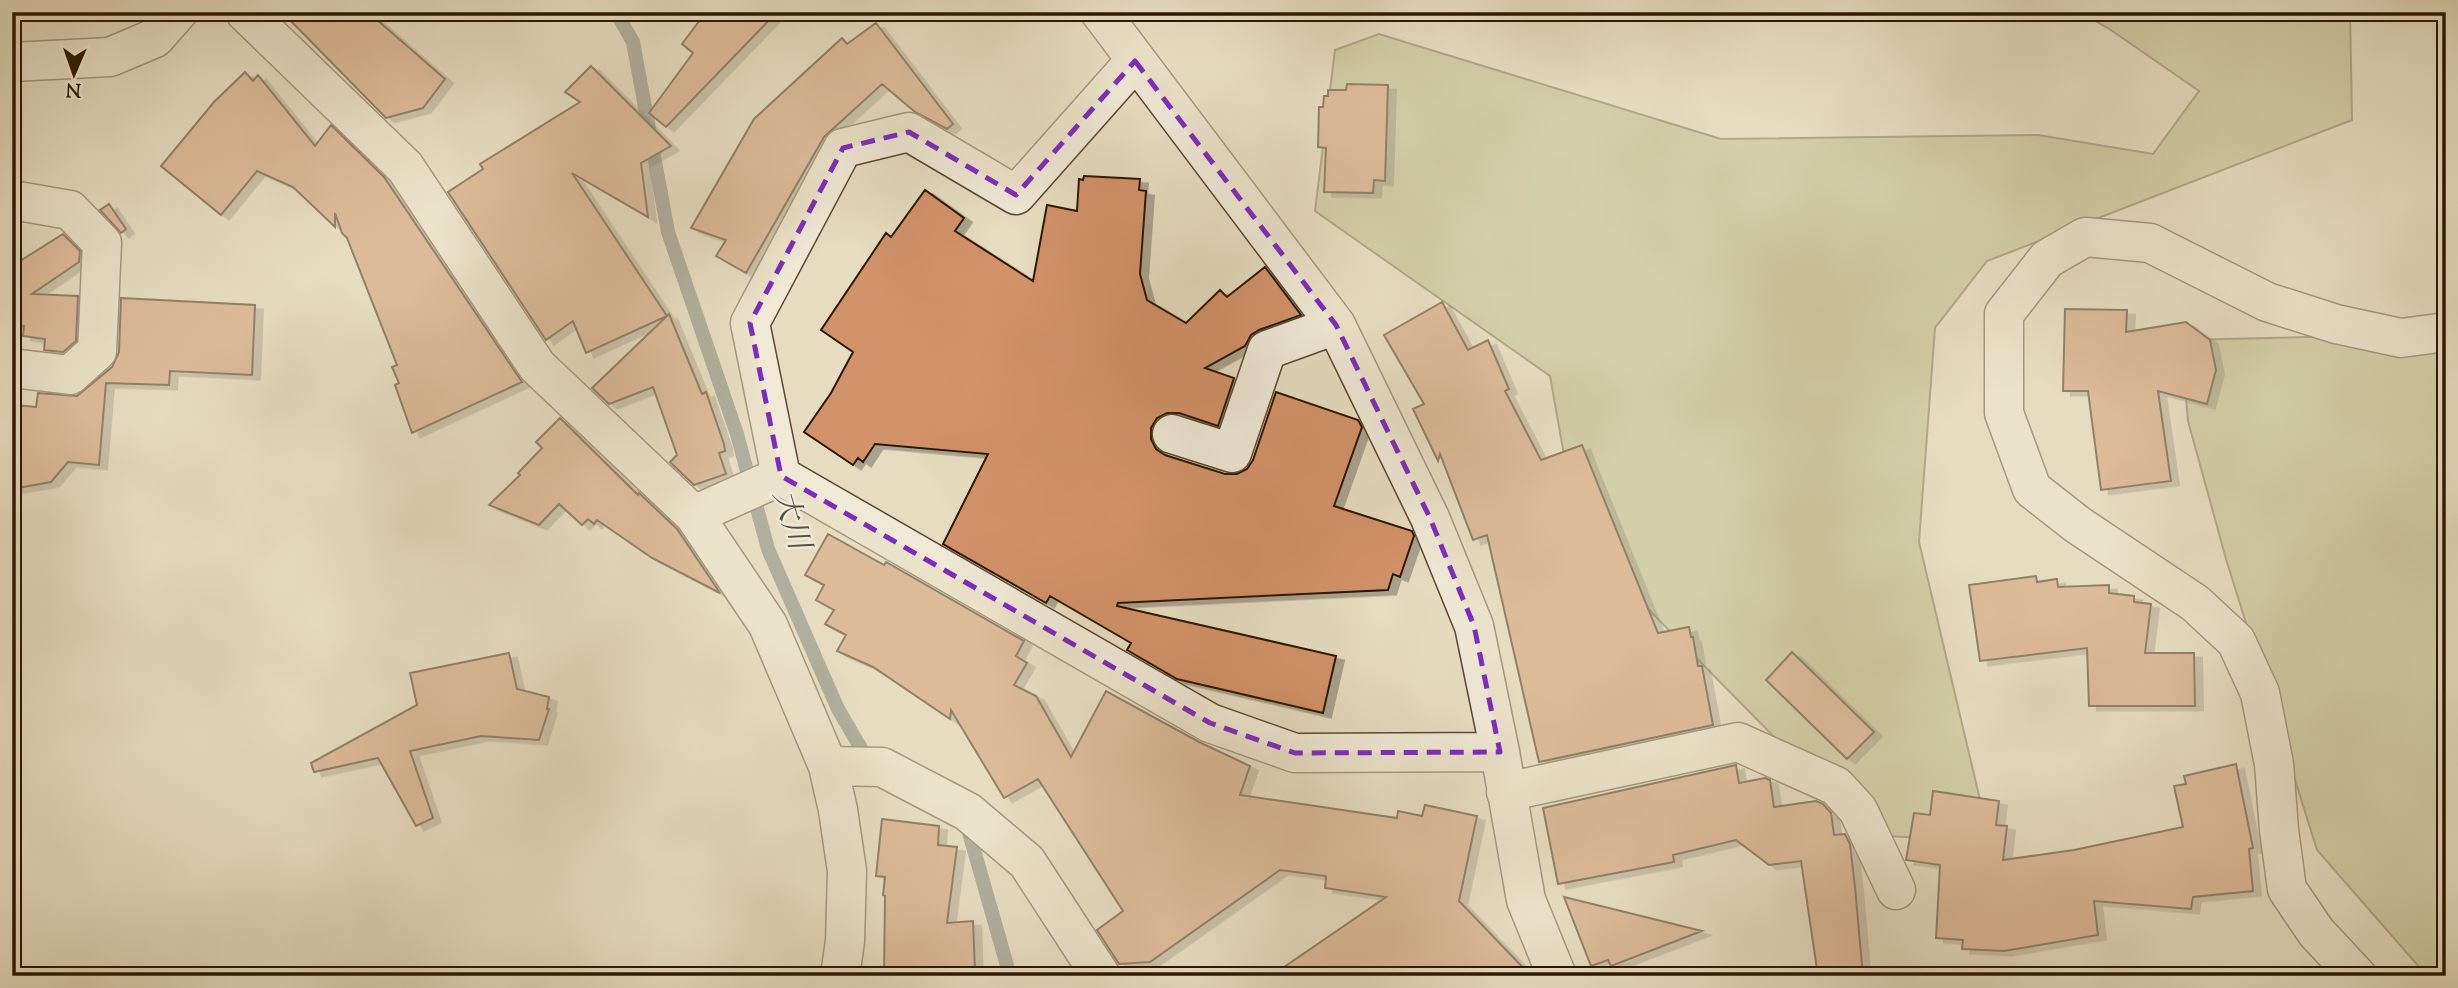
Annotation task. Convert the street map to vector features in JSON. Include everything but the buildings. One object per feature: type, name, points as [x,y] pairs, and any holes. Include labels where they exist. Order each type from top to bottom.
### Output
[{"type":"street","points":[[12,62],[110,57],[155,38],[178,12]]},
{"type":"street","points":[[245,12],[405,167],[537,366],[694,514],[768,625],[828,766],[838,810],[847,871],[845,941],[840,976]]},
{"type":"street","points":[[1100,12],[1336,325],[1430,518],[1474,626],[1500,752],[1525,900],[1557,976]]},
{"type":"street","points":[[1135,61],[1016,195],[909,132],[843,148],[750,324],[780,476],[1210,723],[1295,753],[1500,752]]},
{"type":"street","points":[[12,200],[70,210],[102,243],[97,351],[70,375],[12,368]]},
{"type":"street","points":[[2357,976],[2316,932],[2287,890],[2274,764],[2260,692],[2236,641],[2195,603],[2078,525],[2032,489],[2004,413],[2004,314],[2047,259],[2085,237],[2150,243],[2267,302],[2336,324],[2401,338],[2446,332]]},
{"type":"street","points":[[1172,434],[1232,453],[1267,350],[1336,325]]},
{"type":"street","points":[[694,514],[780,476]]},
{"type":"street","points":[[1506,792],[1738,742],[1836,786],[1858,810],[1896,891]]},
{"type":"street","points":[[828,766],[882,767],[968,812],[1027,862],[1101,976]]},
{"type":"highlighted area","points":[[1135,61],[1336,325],[1430,518],[1474,626],[1500,752],[1295,753],[1210,723],[781,476],[750,323],[843,148],[909,132],[1016,195]]},
{"type":"green space","points":[[2079,12],[2350,12],[2352,120],[1987,261],[1935,328],[1919,542],[1990,842],[1871,835],[1579,539],[1550,376],[1315,211],[1335,50],[1379,34],[1721,139],[2038,135],[2153,154],[2199,91],[2108,28]]},
{"type":"green space","points":[[2446,334],[2446,976],[2427,976],[2317,850],[2226,559],[2188,421],[2181,340]]},
{"type":"waterway","name":"大川","points":[[616,12],[633,42],[668,232],[737,434],[768,549],[838,709],[869,762]]},
{"type":"waterway","name":"大川","points":[[966,822],[1010,976]]}]
